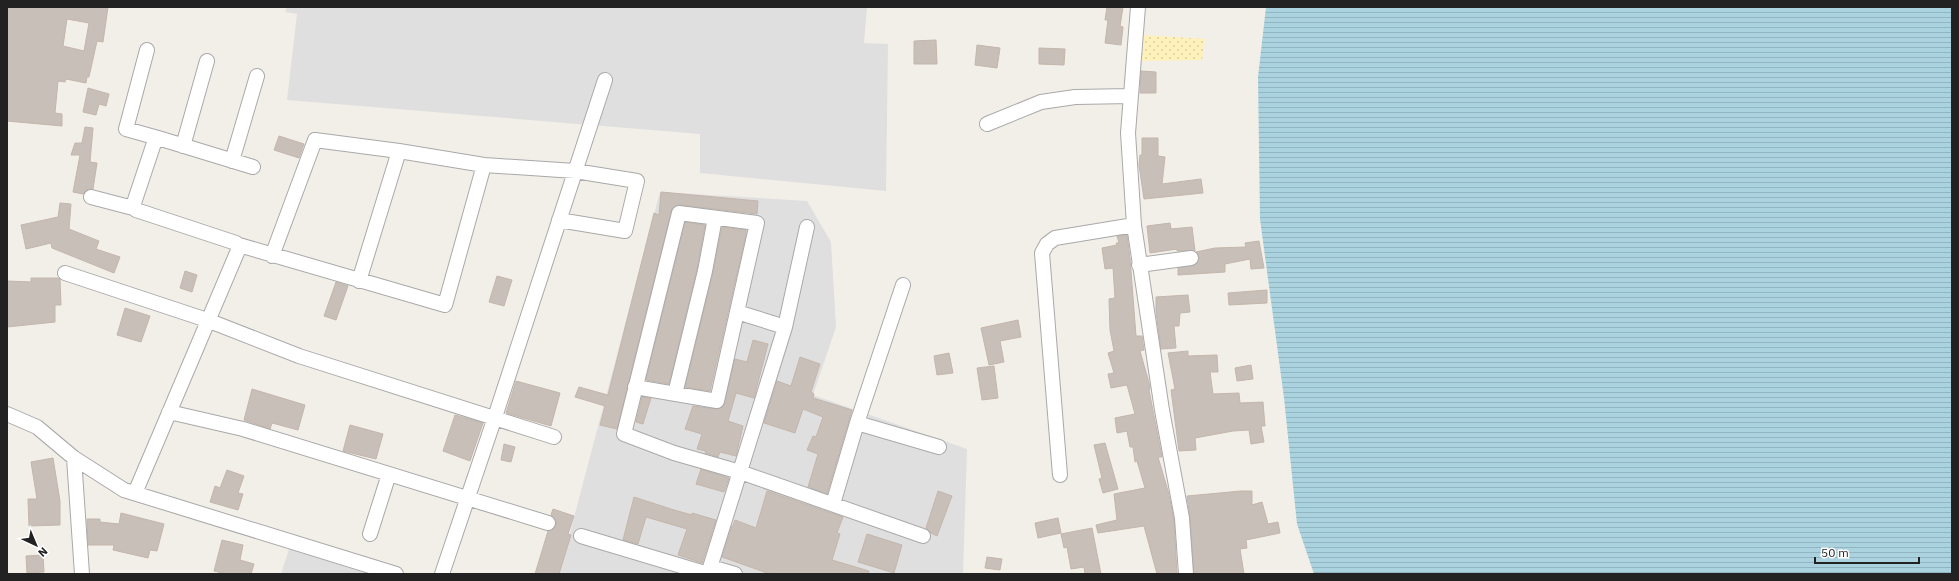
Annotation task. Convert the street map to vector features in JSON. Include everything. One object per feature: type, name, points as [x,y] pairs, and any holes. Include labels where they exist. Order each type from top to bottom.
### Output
[{"type":"street","points":[[1138,7],[1128,133],[1134,225],[1162,410],[1182,518],[1186,574]]},
{"type":"street","points":[[147,50],[126,129],[253,167]]},
{"type":"street","points":[[183,146],[207,61]]},
{"type":"street","points":[[232,161],[257,76]]},
{"type":"street","points":[[442,574],[495,417],[604,80]]},
{"type":"street","points":[[987,124],[1041,102],[1075,97],[1131,96]]},
{"type":"street","points":[[133,208],[154,143],[158,138]]},
{"type":"street","points":[[272,256],[315,140],[399,151],[484,165],[575,171],[637,181],[625,231],[559,220]]},
{"type":"street","points":[[359,281],[399,151]]},
{"type":"street","points":[[92,197],[133,208],[236,242],[239,245],[272,256],[445,304],[484,165]]},
{"type":"street","points":[[635,387],[717,401],[757,223],[679,213],[635,387],[624,434],[674,453],[740,472],[923,536]]},
{"type":"street","points":[[674,394],[705,271],[715,218]]},
{"type":"street","points":[[1060,476],[1042,253],[1047,244],[1055,238],[1134,225]]},
{"type":"street","points":[[581,536],[708,574],[785,327],[807,226]]},
{"type":"street","points":[[135,493],[239,245]]},
{"type":"street","points":[[1139,265],[1191,258]]},
{"type":"street","points":[[65,273],[207,320],[299,356],[554,437]]},
{"type":"street","points":[[833,504],[857,423],[903,285]]},
{"type":"street","points":[[737,312],[785,327]]},
{"type":"street","points":[[169,412],[243,429],[548,523]]},
{"type":"street","points":[[7,414],[37,427],[74,458],[124,490],[396,574]]},
{"type":"street","points":[[857,423],[940,447]]},
{"type":"street","points":[[74,458],[83,574]]},
{"type":"street","points":[[370,534],[389,474]]},
{"type":"street","points":[[711,567],[735,574]]},
{"type":"shaded area","points":[[287,7],[867,7],[864,43],[888,44],[886,191],[700,173],[700,134],[287,100],[297,14],[285,12]]},
{"type":"shaded area","points":[[660,192],[807,201],[831,242],[836,327],[813,395],[967,449],[963,574],[559,574]]},
{"type":"shaded area","points":[[290,549],[369,574],[281,574]]},
{"type":"sand","points":[[1143,35],[1205,39],[1202,60],[1142,61]]},
{"type":"water","points":[[1266,7],[1952,7],[1952,574],[1314,574],[1297,524],[1284,398],[1260,219],[1258,77]]},
{"type":"building","points":[[7,7],[108,7],[103,42],[97,41],[89,77],[87,77],[86,83],[66,79],[65,82],[58,81],[55,113],[62,114],[62,126],[7,121]],"holes":[[[67,19],[89,23],[84,51],[63,46]]]},
{"type":"building","points":[[1107,7],[1123,7],[1120,26],[1123,27],[1121,45],[1105,43],[1108,20],[1105,20]]},
{"type":"building","points":[[936,40],[937,64],[914,64],[914,41]]},
{"type":"building","points":[[977,45],[1000,48],[997,68],[975,65]]},
{"type":"building","points":[[1039,48],[1065,49],[1064,65],[1039,64]]},
{"type":"building","points":[[1141,71],[1156,72],[1156,93],[1140,93]]},
{"type":"building","points":[[88,88],[109,94],[106,106],[99,104],[96,115],[83,112]]},
{"type":"building","points":[[85,127],[93,128],[90,162],[97,163],[93,189],[88,189],[83,194],[73,192],[80,155],[71,155],[75,143],[82,143]]},
{"type":"building","points":[[279,136],[304,144],[299,158],[274,150]]},
{"type":"building","points":[[1142,138],[1158,138],[1158,156],[1165,157],[1162,184],[1201,179],[1203,193],[1144,199],[1139,165],[1140,155],[1142,155]]},
{"type":"building","points":[[661,192],[758,201],[757,214],[680,205],[672,208],[617,429],[600,425],[605,406],[575,397],[579,387],[608,395],[654,213],[659,215]]},
{"type":"building","points":[[60,203],[71,204],[69,229],[99,241],[96,249],[120,257],[114,273],[52,248],[51,243],[26,249],[21,225],[58,217]]},
{"type":"building","points":[[685,222],[705,225],[697,269],[669,384],[646,380]]},
{"type":"building","points":[[1170,223],[1171,229],[1192,227],[1195,251],[1177,251],[1177,249],[1150,253],[1147,226]]},
{"type":"building","points":[[722,227],[746,230],[746,234],[710,391],[685,387],[713,273]]},
{"type":"building","points":[[1127,235],[1136,336],[1142,336],[1144,350],[1140,351],[1149,383],[1149,390],[1162,457],[1158,457],[1174,519],[1177,574],[1157,574],[1144,526],[1098,533],[1096,525],[1117,520],[1114,494],[1145,488],[1137,461],[1135,462],[1133,447],[1130,447],[1127,431],[1117,433],[1115,418],[1135,414],[1127,385],[1111,388],[1108,374],[1114,373],[1108,353],[1114,351],[1110,330],[1109,299],[1115,298],[1113,268],[1105,269],[1102,248],[1117,245],[1116,243],[1119,243],[1117,236]]},
{"type":"building","points":[[1259,241],[1264,268],[1251,269],[1250,259],[1225,264],[1225,272],[1178,275],[1178,268],[1196,264],[1199,257],[1196,252],[1215,248],[1246,247],[1245,243]]},
{"type":"building","points":[[185,271],[197,275],[192,292],[180,288]]},
{"type":"building","points":[[497,276],[512,280],[504,306],[489,302]]},
{"type":"building","points":[[31,278],[60,279],[61,305],[55,305],[55,322],[7,327],[7,281],[31,282]]},
{"type":"building","points":[[336,282],[348,286],[336,320],[324,316]]},
{"type":"building","points":[[1267,290],[1267,303],[1229,305],[1228,293]]},
{"type":"building","points":[[1188,295],[1190,312],[1180,313],[1179,326],[1174,326],[1176,348],[1161,349],[1156,311],[1156,297]]},
{"type":"building","points":[[125,308],[150,316],[141,342],[117,335]]},
{"type":"building","points":[[1018,320],[1021,337],[1000,341],[1004,362],[989,365],[981,328]]},
{"type":"building","points":[[753,340],[768,344],[754,398],[736,393],[728,421],[743,426],[736,456],[720,452],[718,457],[705,453],[706,451],[697,449],[702,434],[685,429],[693,406],[716,409],[723,407],[735,359],[747,362]]},
{"type":"building","points":[[1188,351],[1188,356],[1217,355],[1218,372],[1210,372],[1213,394],[1239,393],[1240,403],[1263,402],[1265,426],[1261,426],[1264,442],[1251,444],[1249,430],[1233,431],[1195,438],[1196,450],[1179,451],[1171,390],[1175,389],[1168,353]]},
{"type":"building","points":[[949,353],[953,373],[937,375],[934,356]]},
{"type":"building","points":[[800,357],[820,364],[811,392],[814,394],[813,398],[852,410],[827,494],[808,487],[818,454],[807,450],[813,436],[816,437],[823,417],[803,409],[795,433],[764,423],[777,381],[791,386]]},
{"type":"building","points":[[1251,365],[1253,379],[1237,381],[1235,368]]},
{"type":"building","points":[[994,366],[998,398],[982,400],[977,368]]},
{"type":"building","points":[[516,381],[560,393],[551,426],[506,413]]},
{"type":"building","points":[[252,389],[305,405],[298,430],[272,423],[270,429],[244,420]]},
{"type":"building","points":[[642,397],[651,398],[643,424],[636,422]]},
{"type":"building","points":[[455,415],[483,423],[470,461],[443,451]]},
{"type":"building","points":[[350,425],[383,434],[376,459],[343,451]]},
{"type":"building","points":[[1105,443],[1118,489],[1103,493],[1099,479],[1102,478],[1094,445]]},
{"type":"building","points":[[504,444],[515,447],[511,462],[501,460]]},
{"type":"building","points":[[53,458],[60,501],[60,525],[29,526],[28,499],[37,499],[31,462]]},
{"type":"building","points":[[701,469],[729,478],[724,492],[696,484]]},
{"type":"building","points":[[227,470],[244,476],[238,493],[243,494],[238,510],[210,502],[215,486],[220,488]]},
{"type":"building","points":[[767,491],[843,517],[837,533],[840,534],[832,560],[869,571],[868,574],[770,574],[722,557],[735,520],[756,528]]},
{"type":"building","points":[[938,491],[952,496],[937,536],[926,528]]},
{"type":"building","points":[[1252,491],[1252,505],[1262,502],[1268,524],[1278,522],[1280,533],[1246,540],[1247,548],[1240,549],[1244,574],[1194,574],[1187,496]]},
{"type":"building","points":[[634,497],[674,510],[692,515],[692,513],[716,520],[702,563],[678,555],[687,529],[646,517],[638,544],[623,540]]},
{"type":"building","points":[[553,509],[574,516],[568,534],[571,535],[559,574],[535,574],[548,531],[553,529],[556,525],[556,521],[551,515]]},
{"type":"building","points":[[121,513],[164,524],[157,551],[150,550],[148,558],[113,550],[114,545],[88,545],[87,519],[100,519],[100,522],[119,524]]},
{"type":"building","points":[[1058,518],[1061,533],[1038,538],[1035,523]]},
{"type":"building","points":[[1092,528],[1101,574],[1085,574],[1084,567],[1071,569],[1067,547],[1064,548],[1061,534]]},
{"type":"building","points":[[867,534],[902,545],[894,573],[858,562]]},
{"type":"building","points":[[222,540],[243,545],[240,560],[254,564],[251,574],[226,574],[214,571]]},
{"type":"building","points":[[43,555],[44,572],[27,573],[26,556]]},
{"type":"building","points":[[987,557],[1002,559],[1000,570],[985,568]]}]
